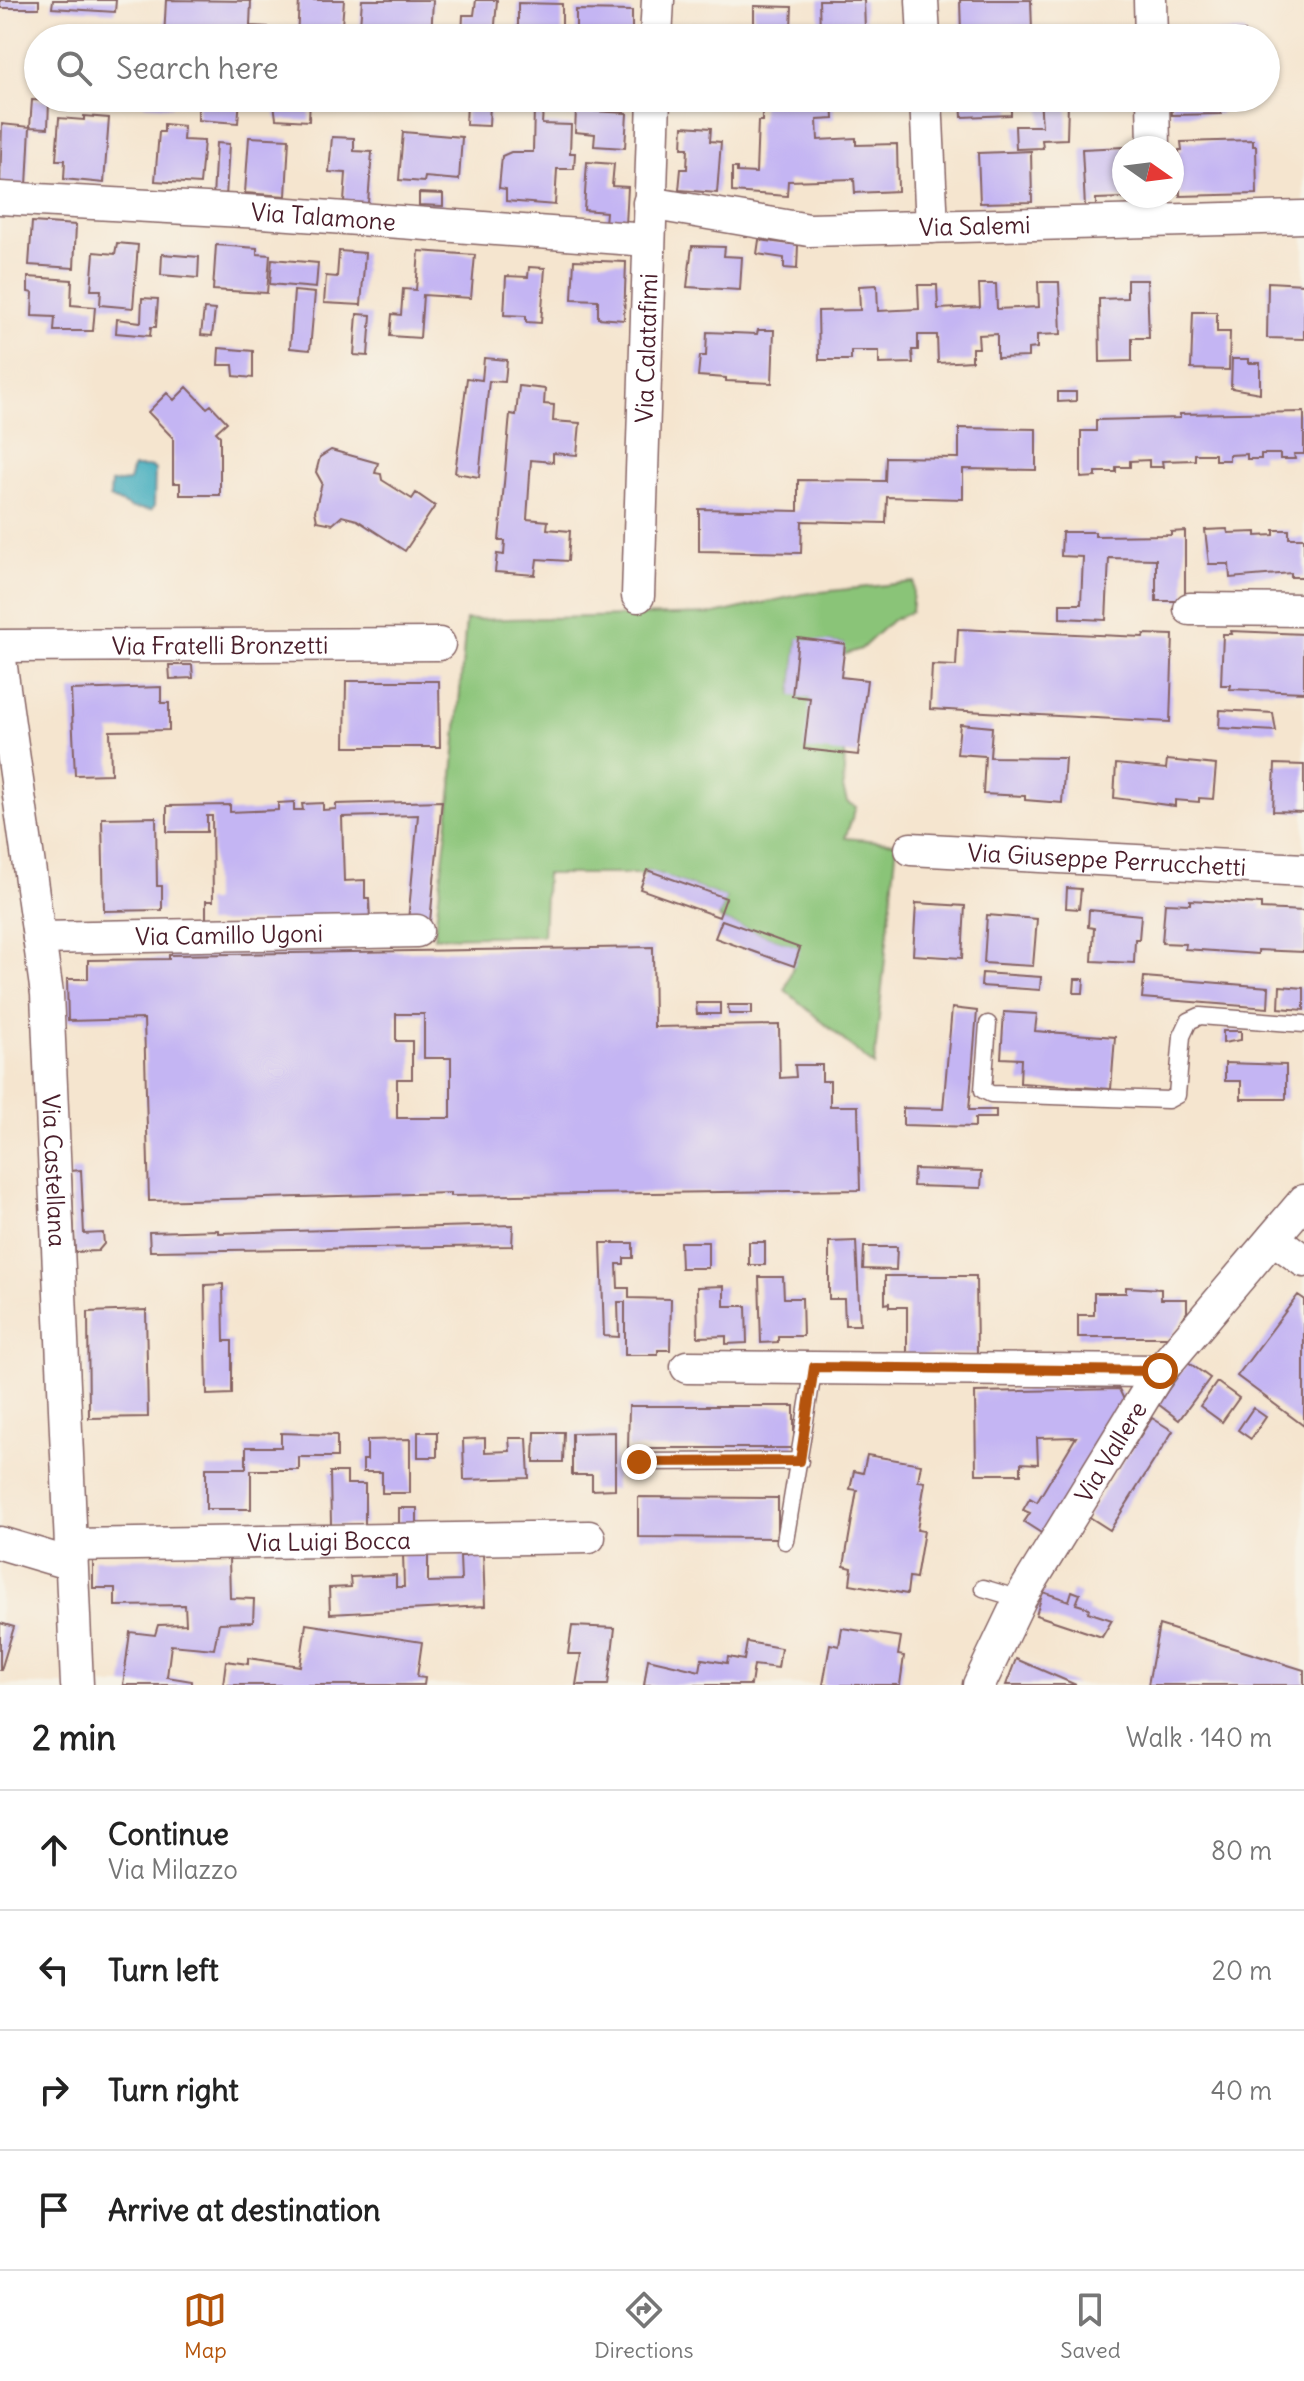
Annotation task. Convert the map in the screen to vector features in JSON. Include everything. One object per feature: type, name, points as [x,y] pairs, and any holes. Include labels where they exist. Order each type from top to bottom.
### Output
[{"type":"street","points":[[657,24],[658,0]]},
{"type":"street","points":[[922,0],[923,24]]},
{"type":"street","points":[[1150,0],[1151,24]]},
{"type":"street","name":"Via Calatafimi","points":[[638,596],[653,112]]},
{"type":"street","points":[[927,112],[932,227]]},
{"type":"street","points":[[1153,112],[1154,136]]},
{"type":"street","name":"Via Talamone","points":[[0,198],[262,212],[648,240]]},
{"type":"street","name":"Via Salemi","points":[[649,203],[809,230],[932,227],[1156,208],[1304,217]]},
{"type":"street","points":[[1190,609],[1304,610]]},
{"type":"street","name":"Via Fratelli Bronzetti","points":[[0,646],[439,644]]},
{"type":"street","name":"Via Castellana","points":[[0,660],[47,994],[77,1685]]},
{"type":"street","name":"Via Giuseppe Perrucchetti","points":[[911,849],[1304,870]]},
{"type":"street","name":"Via Camillo Ugoni","points":[[39,938],[417,931]]},
{"type":"street","name":"Via Vallere","points":[[979,1685],[1020,1599],[1160,1371],[1304,1201]]},
{"type":"street","points":[[1273,1238],[1304,1261]]},
{"type":"street","points":[[687,1367],[1160,1371]]},
{"type":"street","name":"Via Luigi Bocca","points":[[0,1543],[71,1554],[589,1537]]},
{"type":"lane","points":[[988,1024],[983,1090],[991,1094],[1168,1100],[1177,1095],[1182,1036],[1189,1021],[1200,1016],[1304,1024]]},
{"type":"lane","points":[[785,1541],[814,1367]]},
{"type":"lane","points":[[639,1462],[800,1461]]},
{"type":"lane","points":[[983,1588],[1020,1599]]},
{"type":"green space","points":[[914,582],[911,612],[892,620],[861,649],[843,655],[844,644],[798,639],[792,695],[810,698],[845,753],[843,788],[847,802],[856,807],[845,838],[897,843],[874,1066],[785,990],[799,948],[722,920],[719,917],[726,898],[647,870],[645,874],[546,874],[543,935],[434,937],[452,787],[466,620],[715,614],[803,594]]},
{"type":"water","points":[[133,467],[152,467],[155,470],[154,506],[151,510],[131,508],[110,498],[111,483],[129,481]]},
{"type":"building","points":[[0,0],[39,0],[39,8],[0,8]]},
{"type":"building","points":[[53,0],[116,0],[115,12],[52,8]]},
{"type":"building","points":[[166,0],[251,1],[250,24],[165,24]]},
{"type":"building","points":[[299,0],[344,0],[342,24],[298,24]]},
{"type":"building","points":[[362,0],[433,0],[432,24],[360,24]]},
{"type":"building","points":[[476,0],[497,0],[495,24],[463,24],[463,15],[474,15]]},
{"type":"building","points":[[819,0],[864,0],[865,24],[820,24]]},
{"type":"building","points":[[960,0],[1031,0],[1032,24],[961,24]]},
{"type":"building","points":[[518,3],[562,4],[562,24],[518,24]]},
{"type":"building","points":[[754,6],[792,7],[791,24],[754,24]]},
{"type":"building","points":[[576,10],[632,11],[632,24],[576,24]]},
{"type":"building","points":[[31,112],[49,112],[48,128],[30,127]]},
{"type":"building","points":[[198,112],[239,112],[238,123],[198,120]]},
{"type":"building","points":[[275,112],[309,112],[309,121],[276,119]]},
{"type":"building","points":[[467,112],[490,112],[489,126],[466,125]]},
{"type":"building","points":[[534,112],[543,112],[542,124],[571,125],[570,153],[575,153],[574,169],[557,169],[555,205],[506,201],[506,189],[499,188],[502,156],[511,152],[533,152]]},
{"type":"building","points":[[576,112],[627,113],[625,148],[594,146],[595,134],[575,132]]},
{"type":"building","points":[[762,112],[834,112],[834,119],[817,120],[818,140],[856,138],[856,145],[897,144],[898,191],[855,193],[854,179],[788,181],[787,196],[732,192],[732,168],[737,168],[737,172],[756,173],[758,121],[762,121]]},
{"type":"building","points":[[962,112],[1011,112],[1011,115],[962,117]]},
{"type":"building","points":[[1041,112],[1068,112],[1067,139],[1042,140],[1043,148],[1016,149],[1015,126],[1042,126]]},
{"type":"building","points":[[1172,112],[1221,112],[1221,114],[1172,115]]},
{"type":"building","points":[[84,116],[109,118],[104,183],[64,179],[65,160],[56,160],[59,118],[84,120]]},
{"type":"building","points":[[2,124],[30,127],[27,186],[0,185]]},
{"type":"building","points":[[164,124],[184,126],[183,140],[204,141],[200,184],[155,181],[159,132],[164,132]]},
{"type":"building","points":[[683,126],[711,128],[710,141],[721,142],[717,193],[679,190],[681,169],[687,169],[688,148],[682,148]]},
{"type":"building","points":[[403,132],[462,137],[459,180],[425,177],[424,182],[399,180]]},
{"type":"building","points":[[249,137],[289,139],[286,196],[245,193]]},
{"type":"building","points":[[332,137],[354,138],[354,151],[372,152],[368,203],[344,202],[346,173],[329,172]]},
{"type":"building","points":[[1253,140],[1253,146],[1256,146],[1257,194],[1184,196],[1184,142]]},
{"type":"building","points":[[216,143],[229,144],[226,198],[213,198]]},
{"type":"building","points":[[1112,148],[1112,198],[1096,199],[1096,206],[1085,207],[1082,149]]},
{"type":"building","points":[[1031,151],[1032,202],[980,203],[978,153]]},
{"type":"building","points":[[587,162],[614,164],[612,186],[628,187],[626,225],[605,224],[606,212],[584,210]]},
{"type":"building","points":[[419,193],[443,194],[443,206],[419,205]]},
{"type":"building","points":[[32,222],[76,225],[74,268],[29,265]]},
{"type":"building","points":[[759,240],[798,245],[797,269],[784,268],[784,258],[757,254]]},
{"type":"building","points":[[117,243],[138,245],[133,308],[100,305],[101,290],[91,290],[94,252],[115,254]]},
{"type":"building","points":[[216,245],[257,248],[257,254],[270,255],[267,293],[213,290]]},
{"type":"building","points":[[692,246],[725,247],[724,256],[742,257],[740,290],[687,287]]},
{"type":"building","points":[[339,251],[365,253],[361,305],[324,303],[326,276],[337,277]]},
{"type":"building","points":[[419,251],[475,255],[471,298],[423,295],[420,338],[390,336],[392,314],[401,315],[403,289],[416,290]]},
{"type":"building","points":[[162,254],[199,257],[198,278],[161,275]]},
{"type":"building","points":[[272,259],[318,263],[316,288],[270,284]]},
{"type":"building","points":[[574,260],[626,262],[624,320],[598,318],[598,300],[572,299]]},
{"type":"building","points":[[529,267],[545,268],[541,323],[526,322],[526,316],[504,315],[506,276],[528,277]]},
{"type":"building","points":[[28,277],[72,280],[71,305],[95,307],[93,331],[54,331],[55,317],[32,316],[33,293],[28,292]]},
{"type":"building","points":[[1127,280],[1147,280],[1149,338],[1132,338],[1132,361],[1100,362],[1099,299],[1127,298]]},
{"type":"building","points":[[1038,282],[1059,282],[1061,334],[1037,335],[1037,348],[1028,349],[1028,357],[997,358],[997,334],[978,335],[979,348],[972,348],[972,361],[938,363],[937,335],[918,335],[918,350],[912,350],[913,363],[879,364],[879,351],[851,351],[851,360],[819,360],[818,311],[860,310],[859,286],[877,285],[878,311],[919,309],[918,285],[937,285],[938,309],[980,307],[979,284],[996,284],[997,309],[1039,307]]},
{"type":"building","points":[[1268,282],[1304,284],[1304,339],[1267,338]]},
{"type":"building","points":[[294,291],[315,293],[310,350],[290,348]]},
{"type":"building","points":[[142,298],[158,299],[156,327],[151,327],[150,336],[116,333],[117,319],[141,322]]},
{"type":"building","points":[[204,309],[215,310],[212,336],[201,335]]},
{"type":"building","points":[[1193,312],[1217,312],[1217,332],[1230,332],[1229,370],[1191,369]]},
{"type":"building","points":[[357,314],[371,315],[368,356],[354,355]]},
{"type":"building","points":[[758,330],[774,330],[772,383],[698,376],[700,356],[706,356],[707,332],[757,334]]},
{"type":"building","points":[[219,348],[253,351],[253,378],[234,376],[233,365],[218,365]]},
{"type":"building","points":[[484,358],[507,360],[505,382],[489,381],[479,477],[455,473],[467,378],[482,380]]},
{"type":"building","points":[[1232,359],[1249,359],[1249,363],[1260,363],[1260,393],[1231,388]]},
{"type":"building","points":[[519,386],[545,389],[544,404],[554,405],[553,421],[580,423],[577,455],[553,453],[553,462],[531,460],[527,519],[548,521],[547,529],[570,531],[568,561],[537,559],[535,575],[495,572],[497,554],[504,555],[505,541],[499,541],[510,414],[516,415]]},
{"type":"building","points":[[187,387],[207,408],[211,405],[227,422],[216,432],[220,436],[220,495],[180,495],[180,483],[173,483],[173,438],[148,412],[167,393],[174,400]]},
{"type":"building","points":[[1058,392],[1076,392],[1076,401],[1058,402]]},
{"type":"building","points":[[1304,412],[1304,454],[1294,454],[1295,459],[1280,459],[1280,454],[1261,454],[1261,459],[1247,459],[1247,454],[1229,455],[1229,460],[1215,460],[1215,454],[1195,454],[1195,460],[1162,461],[1163,467],[1149,467],[1149,460],[1130,461],[1130,467],[1116,467],[1116,472],[1096,472],[1096,477],[1081,478],[1081,431],[1096,431],[1096,420],[1180,418],[1180,414]]},
{"type":"building","points":[[959,428],[1036,429],[1036,470],[963,469],[963,499],[887,497],[886,523],[802,521],[801,553],[699,551],[699,509],[798,511],[798,480],[885,481],[886,457],[959,458]]},
{"type":"building","points":[[331,450],[378,463],[375,473],[381,474],[382,480],[412,499],[416,493],[435,506],[405,551],[357,520],[342,516],[333,524],[317,521],[315,511],[322,483],[316,472],[320,457]]},
{"type":"building","points":[[1227,529],[1228,533],[1256,532],[1256,536],[1274,535],[1274,530],[1289,530],[1289,538],[1304,538],[1304,577],[1291,577],[1291,573],[1230,578],[1229,564],[1209,564],[1205,530]]},
{"type":"building","points":[[1185,531],[1185,601],[1156,601],[1156,559],[1109,558],[1106,620],[1060,618],[1060,604],[1081,604],[1083,557],[1061,556],[1062,532],[1095,532],[1095,536],[1171,535],[1171,532]]},
{"type":"building","points":[[958,629],[1143,637],[1144,634],[1173,635],[1170,722],[930,709],[932,665],[956,666]]},
{"type":"building","points":[[1231,631],[1304,634],[1304,692],[1229,689],[1230,685],[1221,685],[1223,634],[1232,634]]},
{"type":"building","points":[[798,638],[845,644],[841,677],[867,680],[858,755],[804,749],[810,698],[792,696]]},
{"type":"building","points":[[169,665],[192,665],[193,678],[170,679]]},
{"type":"building","points":[[346,681],[439,681],[440,747],[345,747]]},
{"type":"building","points":[[161,687],[161,703],[169,703],[169,730],[110,731],[111,774],[75,775],[71,690]]},
{"type":"building","points":[[1220,710],[1273,713],[1276,731],[1219,728]]},
{"type":"building","points":[[960,724],[992,727],[990,757],[1065,758],[1062,803],[1025,800],[1025,796],[983,794],[985,756],[957,754]]},
{"type":"building","points":[[1167,760],[1216,765],[1213,799],[1199,798],[1199,802],[1175,800],[1175,806],[1114,798],[1116,764],[1166,769]]},
{"type":"building","points":[[1275,764],[1304,765],[1304,812],[1273,811]]},
{"type":"building","points":[[442,801],[430,921],[408,921],[418,815],[342,817],[344,881],[365,880],[370,920],[206,923],[206,901],[213,901],[212,816],[207,816],[207,832],[167,832],[167,806],[230,805],[230,812],[278,810],[278,803],[294,802],[294,810],[303,810],[302,804],[323,803],[323,810],[336,809],[336,804]]},
{"type":"building","points":[[156,817],[157,886],[162,886],[162,910],[104,911],[102,818]]},
{"type":"building","points":[[647,870],[726,898],[719,917],[640,889]]},
{"type":"building","points":[[1067,888],[1081,889],[1079,909],[1066,908]]},
{"type":"building","points":[[1190,900],[1261,904],[1261,909],[1304,911],[1304,952],[1258,950],[1258,954],[1185,949],[1186,944],[1162,943],[1165,903],[1190,904]]},
{"type":"building","points":[[916,903],[965,906],[962,958],[913,955]]},
{"type":"building","points":[[1089,910],[1141,915],[1139,939],[1135,939],[1134,963],[1092,961],[1094,928],[1088,927]]},
{"type":"building","points":[[987,915],[1037,919],[1033,966],[984,963]]},
{"type":"building","points":[[722,920],[800,948],[794,966],[715,938]]},
{"type":"building","points":[[653,947],[654,1027],[779,1025],[780,1078],[796,1077],[795,1065],[822,1065],[822,1081],[830,1081],[830,1106],[858,1106],[860,1190],[450,1196],[450,1193],[149,1201],[144,1019],[68,1021],[67,979],[88,979],[88,960],[169,959],[169,955]],"holes":[[[396,1014],[424,1014],[424,1058],[451,1058],[451,1118],[397,1118],[397,1079],[412,1079],[412,1041],[396,1041]]]},
{"type":"building","points":[[982,973],[1041,977],[1040,990],[981,986]]},
{"type":"building","points":[[1144,977],[1269,987],[1268,1008],[1142,998]]},
{"type":"building","points":[[1075,979],[1084,979],[1083,993],[1074,993]]},
{"type":"building","points":[[1280,986],[1304,988],[1304,1010],[1279,1008]]},
{"type":"building","points":[[696,1003],[720,1003],[720,1014],[697,1014]]},
{"type":"building","points":[[728,1005],[752,1005],[752,1014],[729,1014]]},
{"type":"building","points":[[952,1008],[977,1011],[969,1110],[996,1110],[996,1118],[975,1118],[975,1127],[903,1125],[903,1108],[943,1109]]},
{"type":"building","points":[[1004,1012],[1037,1014],[1035,1031],[1115,1037],[1111,1089],[1020,1083],[1021,1059],[1001,1058]]},
{"type":"building","points":[[1223,1031],[1241,1031],[1241,1040],[1223,1043]]},
{"type":"building","points":[[1225,1063],[1286,1065],[1286,1099],[1241,1099],[1241,1081],[1225,1081]]},
{"type":"building","points":[[914,1169],[982,1171],[981,1188],[913,1186]]},
{"type":"building","points":[[81,1170],[84,1234],[103,1233],[104,1244],[98,1251],[75,1252],[71,1171]]},
{"type":"building","points":[[513,1225],[512,1246],[150,1251],[149,1232],[218,1230],[218,1233]]},
{"type":"building","points":[[856,1241],[860,1325],[845,1325],[844,1299],[829,1299],[829,1242]]},
{"type":"building","points":[[680,1242],[708,1242],[708,1268],[681,1268]]},
{"type":"building","points":[[749,1242],[765,1242],[765,1265],[749,1265]]},
{"type":"building","points":[[601,1243],[633,1243],[633,1258],[624,1258],[624,1264],[617,1264],[618,1288],[629,1288],[629,1298],[671,1299],[670,1350],[658,1350],[658,1355],[625,1355],[625,1302],[618,1302],[619,1337],[604,1336]]},
{"type":"building","points":[[864,1247],[897,1247],[896,1270],[863,1269]]},
{"type":"building","points":[[885,1276],[976,1276],[977,1354],[907,1354],[907,1307],[889,1307],[889,1303],[885,1304]]},
{"type":"building","points":[[759,1277],[783,1277],[784,1298],[802,1298],[803,1336],[778,1336],[778,1342],[761,1343]]},
{"type":"building","points":[[223,1284],[224,1341],[232,1341],[232,1394],[207,1395],[205,1285]]},
{"type":"building","points":[[724,1286],[724,1306],[746,1306],[747,1343],[726,1344],[726,1336],[698,1337],[697,1287]]},
{"type":"building","points":[[1126,1287],[1161,1289],[1161,1299],[1187,1299],[1187,1312],[1171,1337],[1078,1337],[1078,1315],[1094,1315],[1094,1293],[1126,1293]]},
{"type":"building","points":[[1298,1295],[1304,1299],[1304,1426],[1237,1376]]},
{"type":"building","points":[[146,1310],[148,1417],[89,1418],[88,1312]]},
{"type":"building","points":[[1188,1362],[1210,1378],[1179,1420],[1158,1404]]},
{"type":"building","points":[[1217,1382],[1239,1398],[1222,1422],[1200,1406]]},
{"type":"building","points":[[1119,1389],[1126,1404],[1046,1536],[1024,1522],[1030,1513],[1023,1510],[1030,1498],[1037,1502],[1076,1437],[1037,1438],[1038,1464],[1021,1463],[1021,1474],[976,1474],[975,1392]]},
{"type":"building","points":[[629,1406],[794,1406],[794,1448],[628,1448]]},
{"type":"building","points":[[1253,1408],[1266,1417],[1251,1439],[1238,1430]]},
{"type":"building","points":[[1152,1418],[1173,1431],[1110,1530],[1088,1516]]},
{"type":"building","points":[[418,1432],[437,1432],[437,1457],[418,1457]]},
{"type":"building","points":[[535,1432],[564,1432],[563,1462],[534,1462]]},
{"type":"building","points":[[615,1432],[615,1489],[592,1490],[592,1475],[572,1475],[572,1433]]},
{"type":"building","points":[[281,1433],[337,1435],[337,1457],[299,1457],[299,1470],[251,1470],[251,1509],[206,1509],[206,1468],[246,1468],[246,1447],[281,1447]]},
{"type":"building","points":[[485,1438],[485,1452],[510,1451],[509,1438],[527,1438],[529,1478],[464,1480],[463,1439]]},
{"type":"building","points":[[410,1439],[410,1493],[382,1493],[382,1472],[363,1472],[363,1460],[367,1460],[367,1440]]},
{"type":"building","points":[[867,1455],[921,1464],[918,1481],[925,1482],[917,1530],[924,1531],[916,1578],[909,1577],[907,1594],[850,1584],[852,1568],[844,1566],[857,1490],[850,1489],[854,1471],[863,1473]]},
{"type":"building","points":[[330,1472],[347,1472],[347,1484],[365,1484],[365,1525],[331,1525]]},
{"type":"building","points":[[638,1497],[778,1498],[778,1538],[638,1537]]},
{"type":"building","points":[[399,1508],[417,1508],[417,1531],[399,1531]]},
{"type":"building","points":[[483,1552],[485,1606],[330,1614],[329,1588],[351,1587],[350,1577],[396,1575],[396,1587],[404,1587],[403,1554],[428,1554],[428,1582],[461,1581],[460,1556]]},
{"type":"building","points":[[229,1557],[230,1598],[254,1599],[253,1622],[219,1623],[214,1649],[171,1645],[167,1677],[192,1681],[192,1685],[123,1685],[130,1632],[155,1635],[158,1625],[186,1624],[185,1605],[115,1606],[115,1588],[93,1588],[93,1559]]},
{"type":"building","points":[[1072,1591],[1080,1594],[1076,1604],[1089,1608],[1088,1612],[1112,1620],[1102,1637],[1036,1615],[1043,1592],[1069,1601]]},
{"type":"building","points":[[0,1623],[14,1627],[1,1670],[0,1670]]},
{"type":"building","points":[[306,1624],[422,1642],[417,1677],[425,1678],[424,1685],[223,1685],[226,1661],[248,1664],[248,1658],[300,1666]]},
{"type":"building","points":[[1159,1625],[1304,1670],[1304,1685],[1148,1685]]},
{"type":"building","points":[[572,1626],[615,1628],[608,1685],[576,1685],[581,1654],[568,1654]]},
{"type":"building","points":[[842,1628],[901,1637],[898,1655],[904,1656],[900,1685],[823,1685],[830,1644],[839,1646]]},
{"type":"building","points":[[747,1642],[781,1648],[778,1668],[754,1665],[751,1685],[644,1685],[648,1659],[700,1671],[702,1659],[727,1663],[728,1657],[744,1660]]},
{"type":"building","points":[[1016,1659],[1067,1681],[1076,1685],[1006,1685]]},
{"type":"route","points":[[639,1462],[800,1461],[814,1367],[1160,1371]]}]
